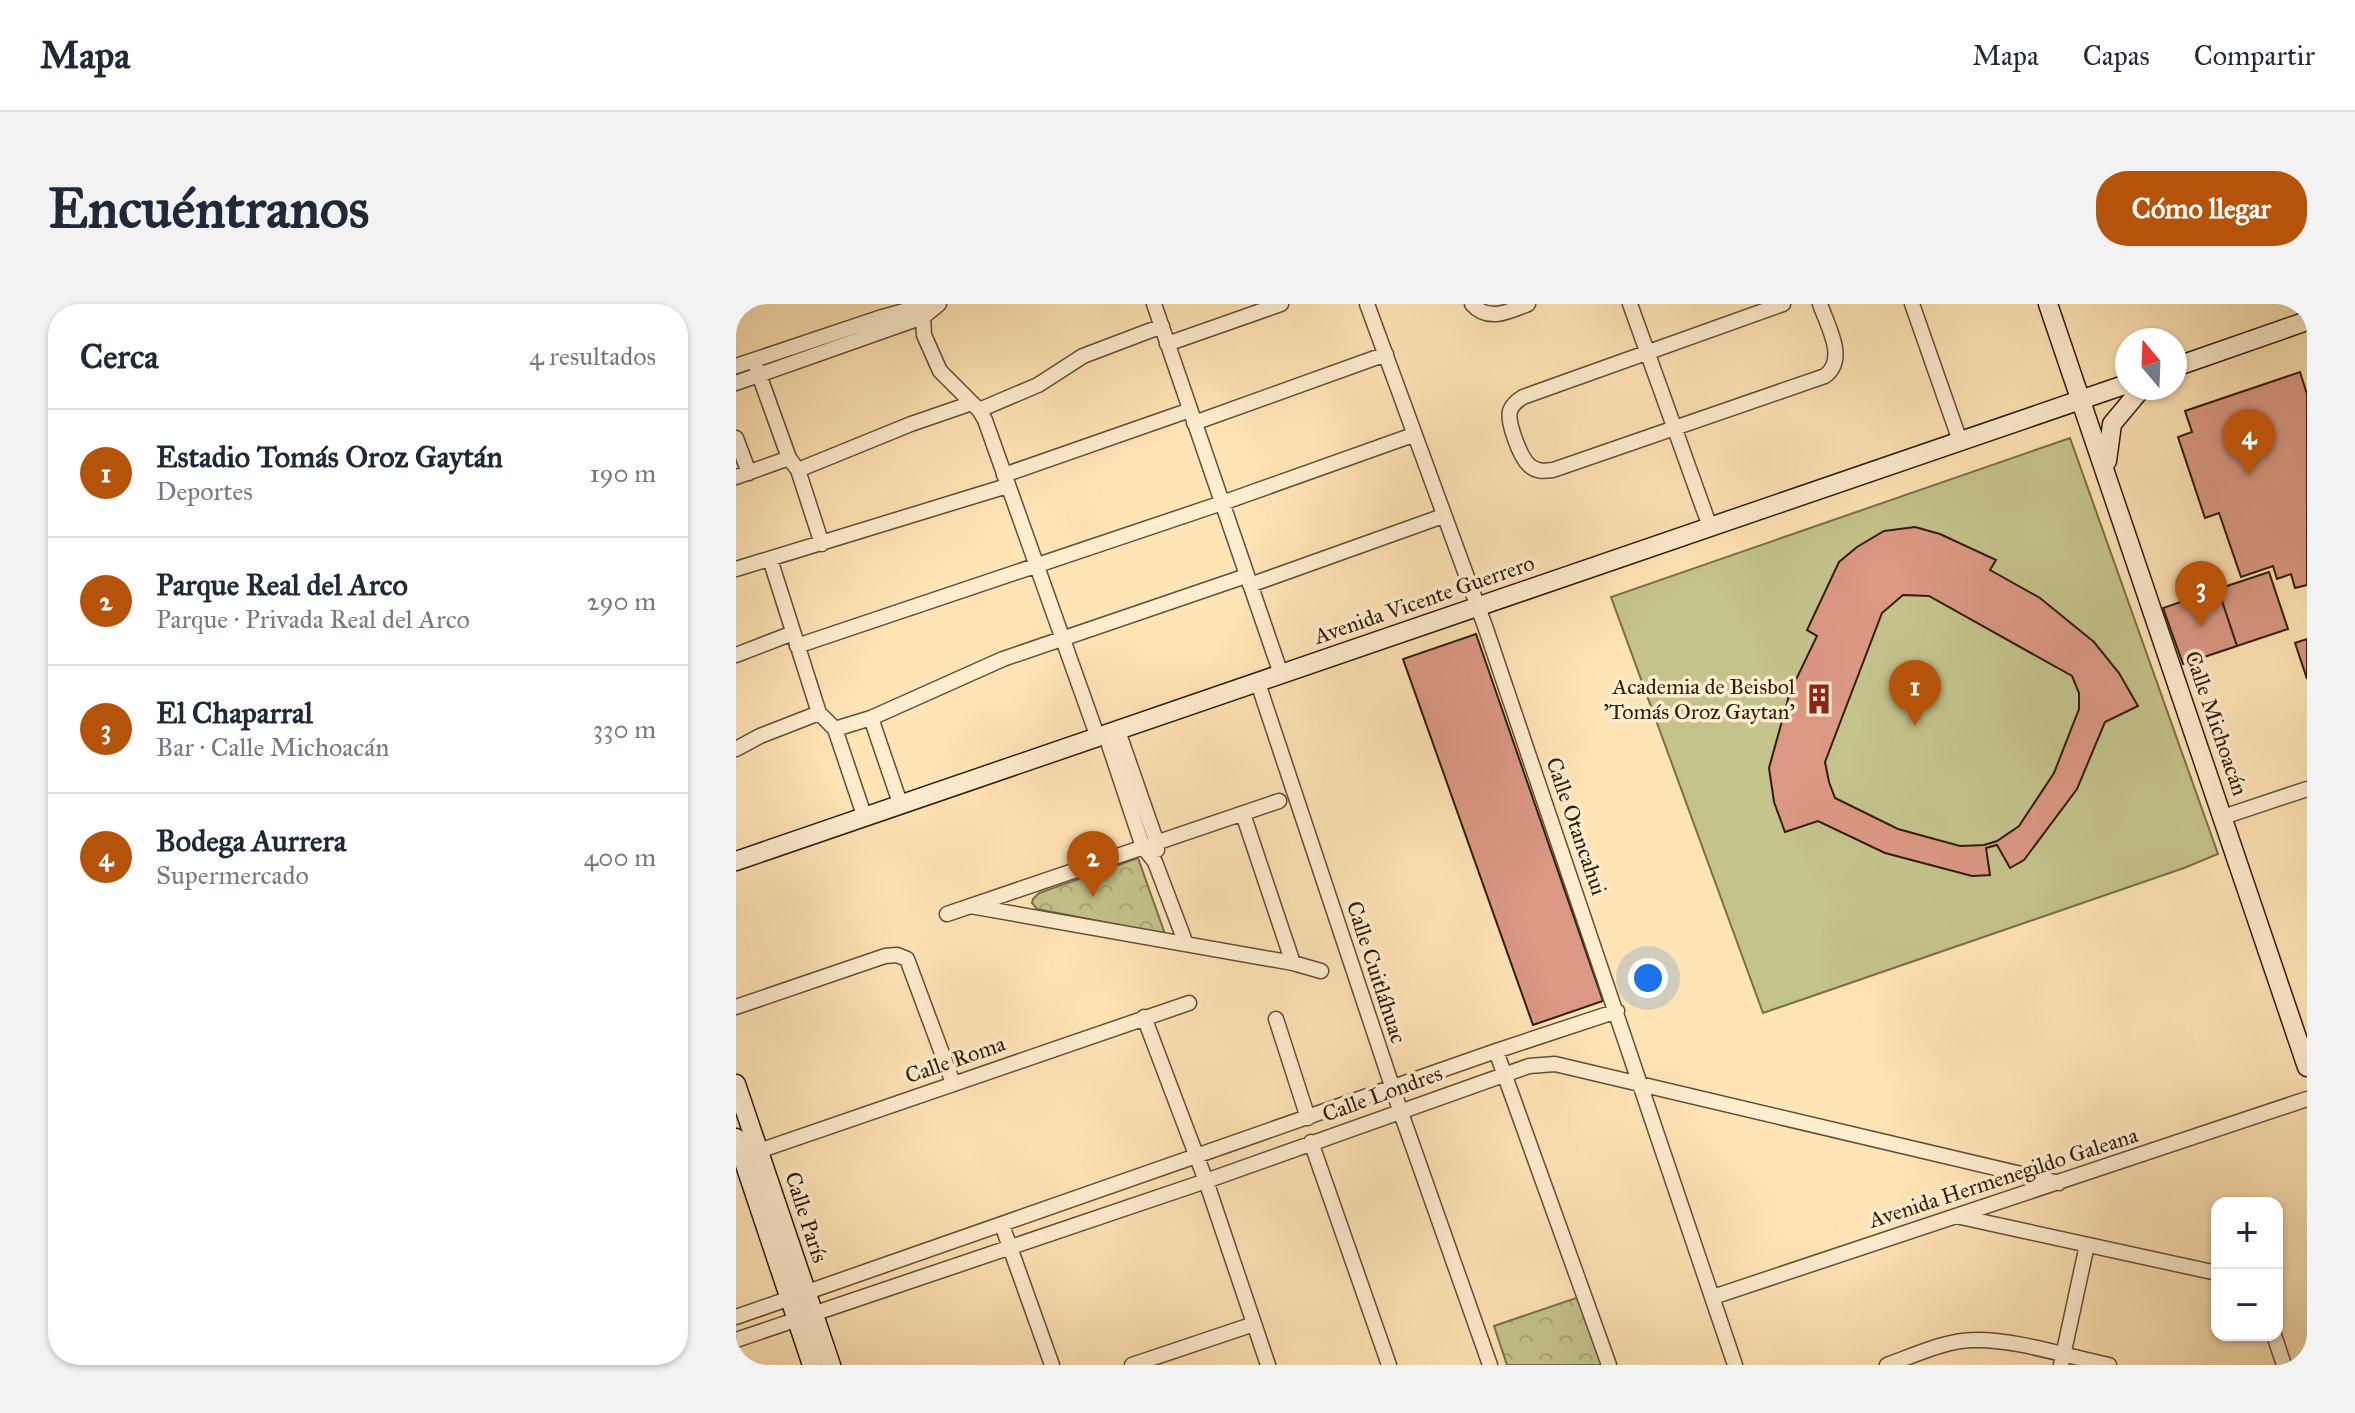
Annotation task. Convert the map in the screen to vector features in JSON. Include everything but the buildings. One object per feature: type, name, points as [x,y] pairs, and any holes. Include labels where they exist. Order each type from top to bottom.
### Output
[{"type":"main road","name":"Calle Michoacán","points":[[2048,304],[2307,1067]]},
{"type":"main road","points":[[2187,363],[2307,321]]},
{"type":"main road","name":"Avenida Vicente Guerrero","points":[[736,861],[2115,388]]},
{"type":"main road","points":[[2106,472],[2112,424],[2132,400]]},
{"type":"main road","name":"Calle París","points":[[736,1084],[743,1151],[805,1316],[831,1365]]},
{"type":"main road","name":"Calle París","points":[[805,1316],[812,1365]]},
{"type":"street","points":[[736,366],[903,312],[939,304]]},
{"type":"street","points":[[1154,304],[1281,674]]},
{"type":"street","points":[[1167,344],[1281,304]]},
{"type":"street","name":"Calle Otancahui","points":[[1367,304],[1477,606],[1735,1365]]},
{"type":"street","points":[[1472,304],[1480,312],[1497,315],[1528,304]]},
{"type":"street","points":[[1630,304],[1710,527]]},
{"type":"street","points":[[1783,304],[1523,397],[1510,410],[1515,440],[1527,464],[1546,471],[1825,376],[1835,365],[1836,353],[1820,304]]},
{"type":"street","points":[[1912,304],[1960,441]]},
{"type":"street","points":[[920,309],[924,335],[940,371],[976,406],[1063,639],[1107,735],[1186,944]]},
{"type":"street","points":[[903,312],[924,335]]},
{"type":"street","points":[[736,383],[903,312]]},
{"type":"street","points":[[736,438],[742,475],[794,464],[1038,385],[1083,356],[1162,326]]},
{"type":"street","points":[[736,569],[822,544],[1386,354]]},
{"type":"street","points":[[754,360],[822,544]]},
{"type":"street","points":[[736,655],[1037,566],[1413,435]]},
{"type":"street","points":[[835,729],[871,718],[990,664],[1443,516]]},
{"type":"street","points":[[770,559],[819,713],[835,729],[864,815]]},
{"type":"street","name":"Calle Cuitláhuac","points":[[1258,683],[1392,1087],[1490,1365]]},
{"type":"street","points":[[736,749],[819,713]]},
{"type":"street","points":[[871,718],[900,803]]},
{"type":"street","points":[[2223,817],[2307,789]]},
{"type":"street","points":[[947,914],[1279,801]]},
{"type":"street","points":[[1243,814],[1293,963]]},
{"type":"street","points":[[970,906],[1293,963],[1321,971]]},
{"type":"street","points":[[736,1007],[885,956],[897,955],[907,959],[953,1083]]},
{"type":"street","name":"Calle Roma","points":[[743,1151],[1189,1003]]},
{"type":"street","name":"Calle Londres","points":[[736,1317],[1617,1011]]},
{"type":"street","points":[[1144,1017],[1206,1181],[1268,1365]]},
{"type":"street","points":[[1276,1019],[1308,1118]]},
{"type":"street","points":[[1496,1051],[1609,1365]]},
{"type":"street","name":"Calle Londres","points":[[736,1340],[1206,1181],[1529,1066],[1555,1064],[2059,1183]]},
{"type":"street","name":"Avenida Hermenegildo Galeana","points":[[1713,1297],[2307,1099]]},
{"type":"street","points":[[1311,1142],[1389,1365]]},
{"type":"street","points":[[1954,1215],[2211,1272]]},
{"type":"street","points":[[1002,1225],[1052,1365]]},
{"type":"street","points":[[2062,1360],[2087,1245]]},
{"type":"street","points":[[1132,1365],[1254,1324]]},
{"type":"street","points":[[1887,1365],[1946,1345],[1975,1340],[2062,1360],[2109,1365]]},
{"type":"street","points":[[2276,1341],[2284,1365]]},
{"type":"green space","points":[[2070,438],[2218,854],[1763,1013],[1611,597]]},
{"type":"green space","points":[[1138,858],[1165,934],[1037,909],[1032,903],[1039,893]]},
{"type":"green space","points":[[1582,1296],[1606,1365],[1507,1365],[1494,1326]]},
{"type":"place","name":"Bodega Aurrera","points":[[2249,475]]},
{"type":"place","name":"El Chaparral","points":[[2201,627]]},
{"type":"place","name":"Academia de Beisbol 'Tomás Oroz Gaytan'","points":[[1819,699]]},
{"type":"place","name":"Estadio Tomás Oroz Gaytán","points":[[1915,726]]},
{"type":"place","name":"Parque Real del Arco","points":[[1093,897]]}]
